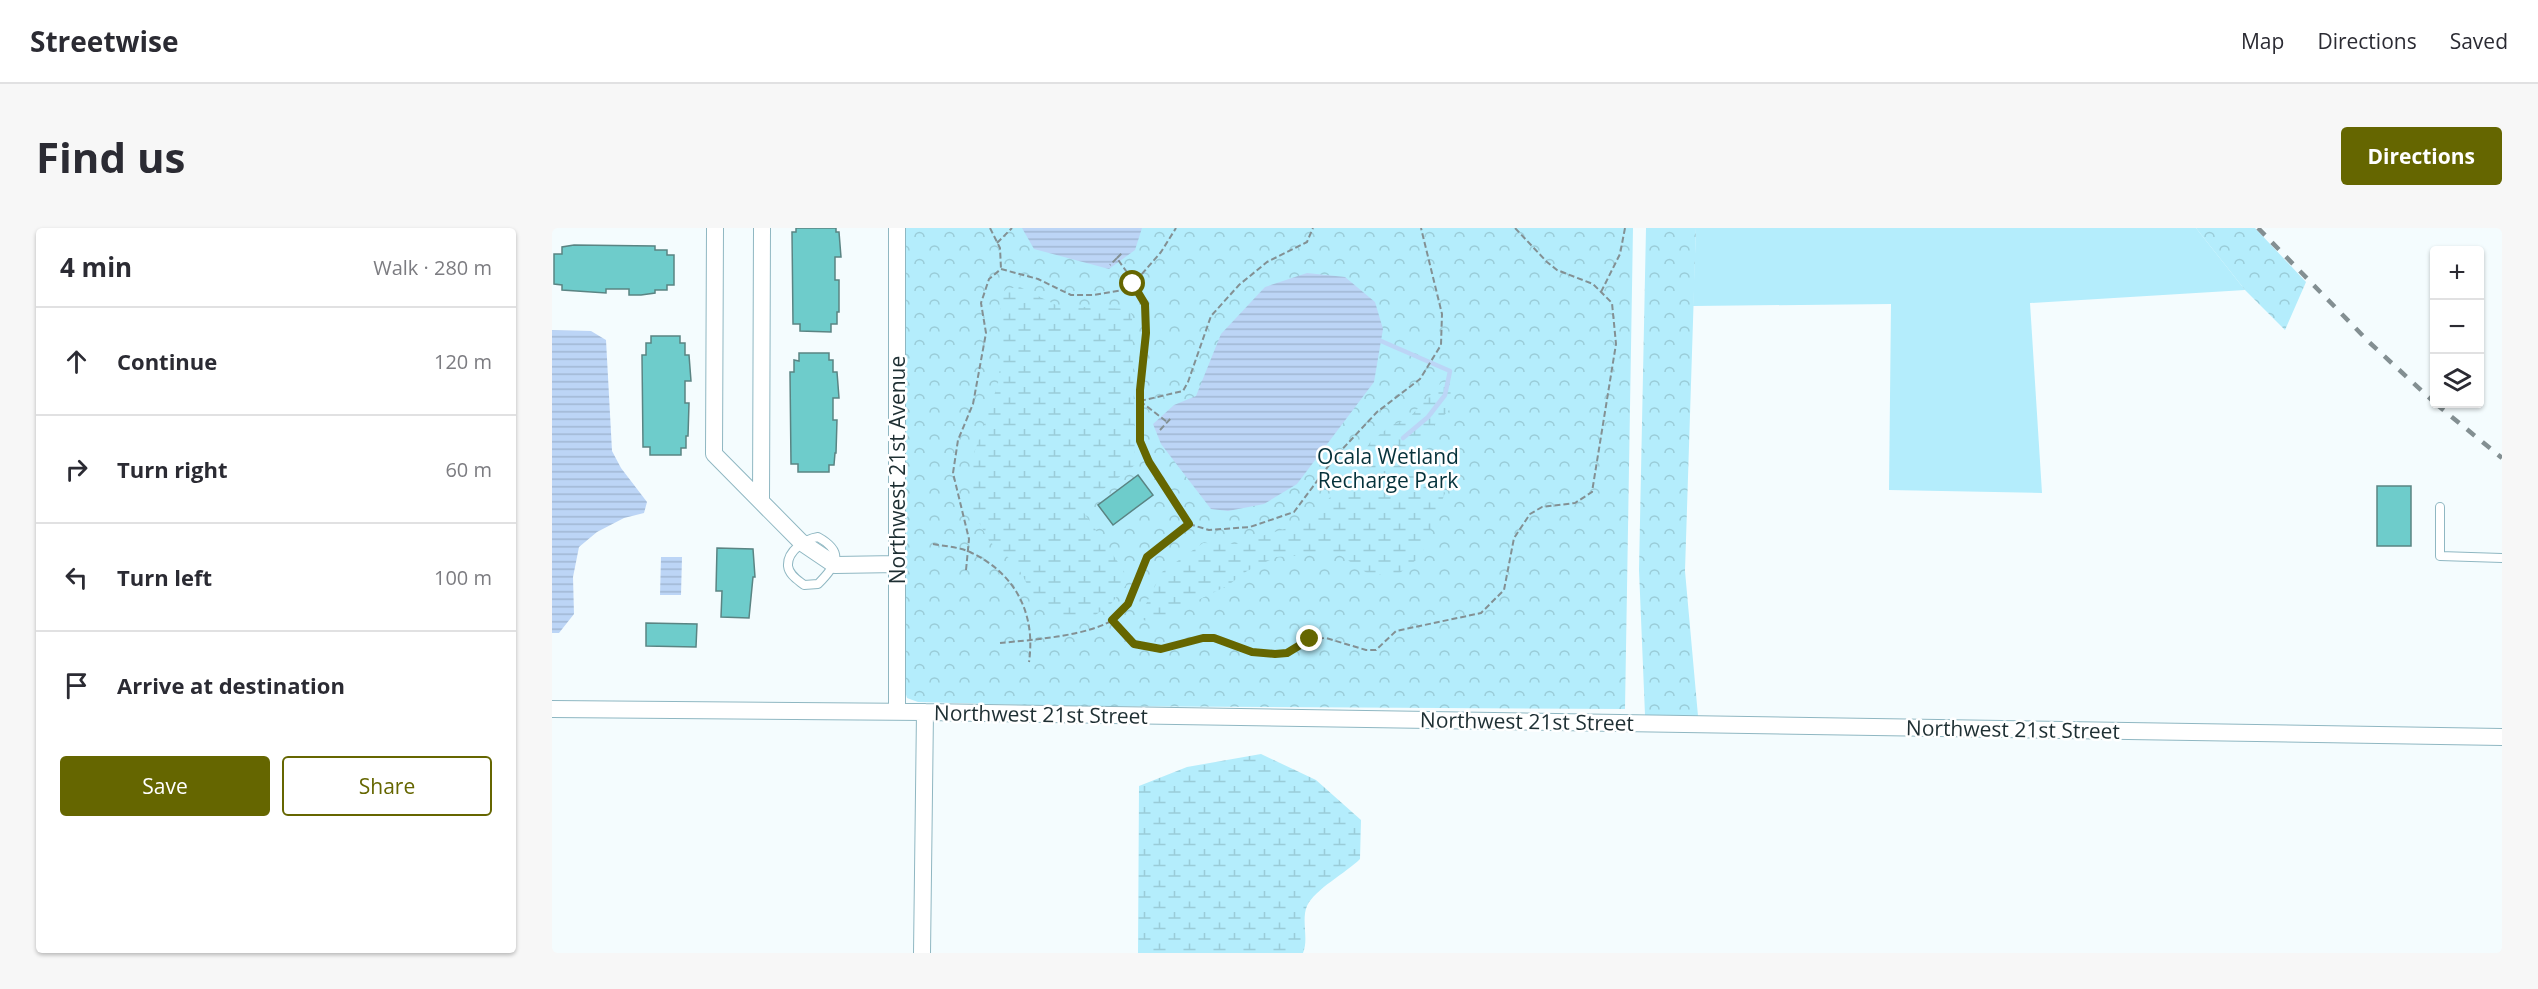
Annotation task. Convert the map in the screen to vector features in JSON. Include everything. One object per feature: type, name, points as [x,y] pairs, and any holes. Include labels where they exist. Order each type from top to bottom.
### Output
[{"type":"street","points":[[715,228],[714,453],[801,542],[834,565],[898,564]]},
{"type":"street","points":[[761,501],[762,228]]},
{"type":"street","name":"Northwest 21st Avenue","points":[[897,228],[897,712]]},
{"type":"street","name":"Northwest 21st Street","points":[[552,709],[925,712],[2502,737]]},
{"type":"street","points":[[922,953],[925,712]]},
{"type":"lane","points":[[2440,507],[2440,556],[2502,558]]},
{"type":"lane","points":[[801,542],[788,566],[793,576],[804,585],[818,584],[834,565]]},
{"type":"path","points":[[990,228],[997,243],[1001,269]]},
{"type":"path","points":[[997,243],[1012,228]]},
{"type":"path","points":[[1001,269],[1038,279],[1071,295],[1093,295],[1129,289],[1161,252],[1176,228]]},
{"type":"path","points":[[1140,401],[1183,391],[1211,316],[1239,285],[1267,262],[1307,242],[1313,228]]},
{"type":"path","points":[[1117,258],[1145,304],[1146,333],[1140,401],[1140,441],[1149,462],[1189,524],[1209,530],[1250,527],[1294,512],[1335,457],[1377,412],[1420,379],[1441,345],[1442,314],[1421,228]]},
{"type":"path","points":[[1112,620],[1134,644],[1161,649],[1203,638],[1214,638],[1252,652],[1275,654],[1287,653],[1310,639],[1326,638],[1366,650],[1376,650],[1396,631],[1482,613],[1504,590],[1514,538],[1530,514],[1542,507],[1575,503],[1592,492],[1616,344],[1612,303],[1593,284],[1557,270],[1515,228]]},
{"type":"path","points":[[1601,292],[1620,254],[1625,228]]},
{"type":"path","points":[[1110,265],[1122,253]]},
{"type":"path","points":[[966,570],[969,539],[953,473],[958,440],[973,404],[986,333],[981,303],[989,279],[1001,269]]},
{"type":"path","points":[[1140,401],[1167,422]]},
{"type":"path","points":[[1160,430],[1172,417]]},
{"type":"path","points":[[1000,643],[1032,640],[1103,625],[1112,620],[1128,604],[1147,557],[1189,524]]},
{"type":"path","points":[[933,544],[968,551],[995,566],[1017,591],[1032,640],[1029,662]]},
{"type":"green space","name":"Ocala Wetland Recharge Park","points":[[906,228],[1633,228],[1625,709],[1062,706],[918,702],[907,698],[902,681]]},
{"type":"green space","points":[[1646,228],[1696,228],[1685,571],[1698,716],[1645,715],[1639,570]]},
{"type":"green space","points":[[1696,228],[2196,228],[2245,290],[2030,303],[2042,493],[1889,490],[1891,304],[1693,306]]},
{"type":"green space","points":[[2196,228],[2255,228],[2306,282],[2285,330],[2245,290]]},
{"type":"green space","points":[[1020,287],[1058,306],[1127,309],[1132,315],[1135,465],[1080,507],[1124,571],[1126,585],[1111,604],[1094,616],[1067,617],[1037,602],[1016,564],[989,541],[973,511],[971,462],[998,384],[1004,329],[999,299],[1006,289]]},
{"type":"green space","points":[[1442,382],[1454,387],[1450,409],[1411,450],[1410,471],[1438,484],[1445,493],[1421,556],[1396,576],[1367,573],[1337,553],[1276,557],[1247,571],[1227,586],[1198,600],[1158,626],[1139,618],[1162,572],[1203,543],[1236,544],[1300,524],[1322,506],[1344,482],[1371,441],[1392,425],[1408,419]]},
{"type":"green space","points":[[1261,754],[1316,780],[1361,820],[1360,859],[1317,893],[1307,906],[1303,953],[1138,953],[1139,786],[1187,767]]},
{"type":"shaded area","points":[[1022,228],[1142,228],[1135,250],[1109,269],[1034,249]]},
{"type":"shaded area","points":[[1307,273],[1345,277],[1375,302],[1383,329],[1374,382],[1297,484],[1264,504],[1228,511],[1211,509],[1161,444],[1153,424],[1174,405],[1196,396],[1221,334],[1265,287]]},
{"type":"shaded area","points":[[552,330],[591,331],[606,340],[612,451],[621,468],[647,502],[644,513],[624,518],[597,532],[579,547],[573,577],[574,614],[559,633],[552,633]]},
{"type":"shaded area","points":[[661,557],[682,557],[681,595],[660,595]]},
{"type":"building","points":[[796,228],[836,228],[836,232],[839,232],[841,257],[835,257],[835,280],[839,280],[839,312],[837,312],[837,324],[831,324],[831,332],[800,331],[800,324],[793,324],[792,232],[796,232]]},
{"type":"building","points":[[574,245],[655,246],[655,250],[667,250],[667,255],[674,255],[674,285],[667,285],[667,290],[655,290],[655,293],[641,295],[629,295],[629,289],[606,289],[606,293],[562,290],[562,285],[554,284],[554,254],[562,254],[562,247]]},
{"type":"building","points":[[651,336],[680,336],[680,343],[685,343],[685,355],[689,355],[691,381],[685,381],[685,403],[689,403],[688,436],[686,436],[686,448],[681,448],[681,455],[650,455],[650,447],[643,447],[642,355],[646,355],[646,343],[651,343]]},
{"type":"building","points":[[799,353],[829,353],[829,360],[833,360],[833,372],[837,372],[839,398],[833,398],[833,420],[837,420],[836,453],[834,465],[829,465],[829,472],[798,472],[798,464],[791,464],[790,372],[794,372],[794,360],[799,361]]},
{"type":"building","points":[[1138,475],[1153,495],[1113,525],[1098,505]]},
{"type":"building","points":[[2377,486],[2411,486],[2411,546],[2377,546]]},
{"type":"building","points":[[717,548],[753,549],[755,577],[753,577],[749,618],[721,617],[722,591],[716,591]]},
{"type":"building","points":[[646,623],[697,624],[696,647],[646,646]]},
{"type":"waterway","points":[[1381,341],[1450,371],[1445,395],[1428,417],[1403,438]]},
{"type":"railway","points":[[2258,228],[2370,343],[2430,398]]},
{"type":"railway","points":[[2441,408],[2502,458]]},
{"type":"route","points":[[1133,284],[1145,304],[1146,333],[1140,390],[1140,441],[1149,462],[1189,524],[1147,557],[1128,604],[1118,617],[1112,620],[1134,644],[1161,649],[1203,638],[1214,638],[1252,652],[1275,654],[1287,653],[1310,639]]}]
